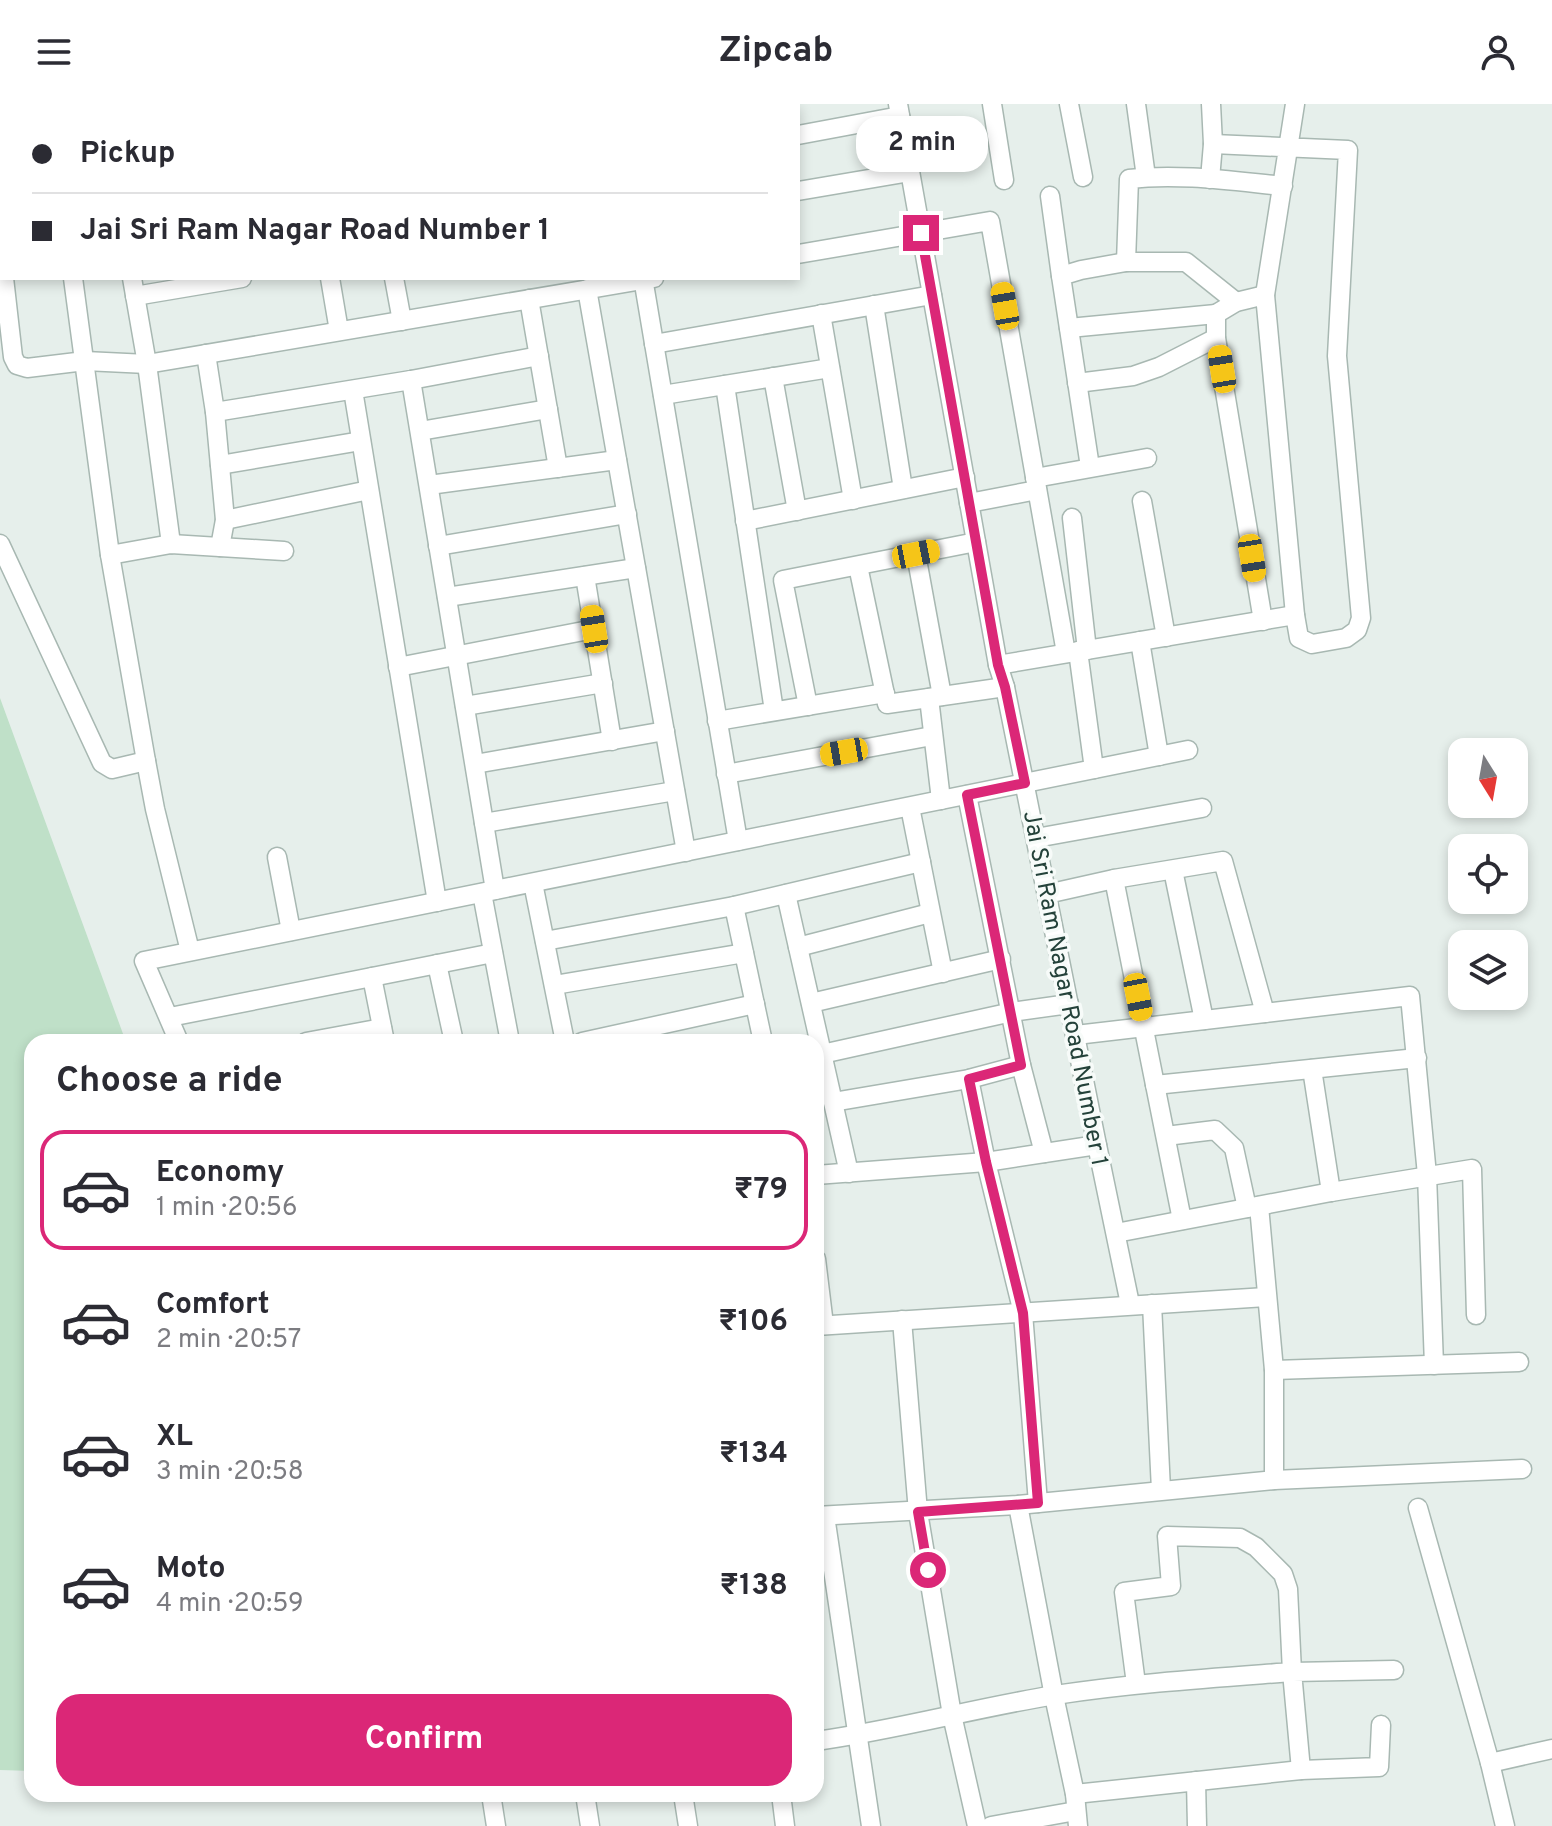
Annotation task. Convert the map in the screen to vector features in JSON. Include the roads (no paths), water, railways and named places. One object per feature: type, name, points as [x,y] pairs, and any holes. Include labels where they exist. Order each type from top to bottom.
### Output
[{"type":"street","points":[[992,104],[1004,180]]},
{"type":"street","points":[[1069,104],[1083,177]]},
{"type":"street","points":[[1136,104],[1146,177]]},
{"type":"street","points":[[1210,179],[1213,144],[1211,104]]},
{"type":"street","points":[[1213,144],[1288,149],[1348,150],[1337,356],[1361,618],[1357,630],[1346,638],[1312,644],[1299,638],[1295,615],[1265,295],[1283,186],[1288,149],[1295,104]]},
{"type":"street","points":[[800,135],[899,110]]},
{"type":"street","name":"Jai Sri Ram Nagar Road Number 1","points":[[899,110],[998,665],[1025,783],[1130,1304]]},
{"type":"street","points":[[800,191],[910,172]]},
{"type":"street","points":[[1126,262],[1129,179],[1210,179],[1283,186]]},
{"type":"street","points":[[1050,196],[1090,467]]},
{"type":"street","points":[[800,254],[990,221],[1036,484],[1077,652],[1094,769]]},
{"type":"street","points":[[1061,276],[1126,262],[1186,262],[1236,302]]},
{"type":"street","points":[[73,280],[110,555],[155,809],[190,951]]},
{"type":"street","points":[[171,544],[147,364],[133,287],[218,280]]},
{"type":"street","points":[[330,280],[339,331]]},
{"type":"street","points":[[394,280],[402,321]]},
{"type":"street","points":[[4,287],[13,357],[17,365],[27,368],[85,361],[147,364],[641,280]]},
{"type":"street","points":[[647,280],[654,344],[738,841]]},
{"type":"street","points":[[587,289],[686,852]]},
{"type":"street","points":[[654,344],[932,295]]},
{"type":"street","points":[[1069,328],[1216,314],[1236,302],[1265,295]]},
{"type":"street","points":[[529,299],[558,468]]},
{"type":"street","points":[[874,305],[903,489]]},
{"type":"street","points":[[821,314],[853,500]]},
{"type":"street","points":[[1216,314],[1216,338],[1263,621]]},
{"type":"street","points":[[1077,383],[1133,376],[1159,367],[1216,338]]},
{"type":"street","points":[[206,354],[225,520],[220,547]]},
{"type":"street","points":[[215,412],[539,356]]},
{"type":"street","points":[[663,395],[830,368]]},
{"type":"street","points":[[773,377],[797,511]]},
{"type":"street","points":[[411,380],[484,823],[493,953],[508,1034]]},
{"type":"street","points":[[725,385],[774,711]]},
{"type":"street","points":[[353,390],[437,902]]},
{"type":"street","points":[[420,431],[548,409]]},
{"type":"street","points":[[220,465],[361,441]]},
{"type":"street","points":[[969,503],[1090,467],[1147,458]]},
{"type":"street","points":[[429,485],[617,460]]},
{"type":"street","points":[[745,521],[965,477]]},
{"type":"street","points":[[225,520],[369,490]]},
{"type":"street","points":[[1142,501],[1166,637]]},
{"type":"street","points":[[438,546],[627,514]]},
{"type":"street","points":[[1072,518],[1077,652]]},
{"type":"street","points":[[808,706],[783,580],[976,542]]},
{"type":"street","points":[[0,544],[102,763],[112,769],[146,761]]},
{"type":"street","points":[[110,555],[171,544],[284,551]]},
{"type":"street","points":[[916,554],[935,697],[932,736],[941,800]]},
{"type":"street","points":[[858,566],[887,704],[1005,687]]},
{"type":"street","points":[[447,597],[636,568]]},
{"type":"street","points":[[585,576],[612,741]]},
{"type":"street","points":[[998,665],[1295,615]]},
{"type":"street","points":[[398,667],[594,629]]},
{"type":"street","points":[[1140,641],[1159,756]]},
{"type":"street","points":[[465,706],[603,683]]},
{"type":"street","points":[[717,721],[885,693]]},
{"type":"street","points":[[475,764],[665,731]]},
{"type":"street","points":[[726,774],[932,736]]},
{"type":"street","points":[[176,1034],[144,961],[1188,750]]},
{"type":"street","points":[[484,823],[675,791]]},
{"type":"street","points":[[967,795],[1021,1065],[1044,1153]]},
{"type":"street","points":[[910,807],[943,973]]},
{"type":"street","points":[[1036,838],[1202,808]]},
{"type":"street","points":[[277,857],[291,931]]},
{"type":"street","points":[[1047,894],[1223,861],[1265,1013]]},
{"type":"street","points":[[545,941],[734,906],[921,862]]},
{"type":"street","points":[[1173,870],[1204,1020]]},
{"type":"street","points":[[1114,879],[1182,1220]]},
{"type":"street","points":[[533,883],[563,1034]]},
{"type":"street","points":[[786,894],[818,1034]]},
{"type":"street","points":[[734,906],[761,1034]]},
{"type":"street","points":[[798,947],[930,913]]},
{"type":"street","points":[[170,1017],[493,953]]},
{"type":"street","points":[[554,985],[744,953]]},
{"type":"street","points":[[811,1003],[1001,959]]},
{"type":"street","points":[[437,964],[452,1034]]},
{"type":"street","points":[[372,977],[383,1034]]},
{"type":"street","points":[[1076,1035],[1410,996],[1427,1175],[1434,1365]]},
{"type":"street","points":[[618,1034],[755,1004]]},
{"type":"street","points":[[824,1054],[1012,1012],[1069,1004]]},
{"type":"street","points":[[1155,1085],[1417,1058]]},
{"type":"street","points":[[824,1063],[849,1173]]},
{"type":"street","points":[[833,1102],[969,1079],[1021,1065]]},
{"type":"street","points":[[1312,1069],[1331,1192]]},
{"type":"street","points":[[969,1079],[1023,1313],[1038,1503]]},
{"type":"street","points":[[1166,1136],[1215,1130],[1234,1148],[1253,1207],[1274,1370],[1274,1480]]},
{"type":"street","points":[[824,1175],[986,1162],[1097,1145]]},
{"type":"street","points":[[1116,1233],[1472,1169],[1476,1315]]},
{"type":"street","points":[[824,1325],[1266,1297]]},
{"type":"street","points":[[1152,1304],[1161,1490]]},
{"type":"street","points":[[902,1320],[918,1512],[952,1715],[977,1826]]},
{"type":"street","points":[[1274,1370],[1519,1362]]},
{"type":"street","points":[[824,1516],[1018,1505],[1274,1480],[1522,1469]]},
{"type":"street","points":[[1018,1505],[1076,1810]]},
{"type":"street","points":[[1418,1508],[1505,1826]]},
{"type":"street","points":[[824,1534],[871,1826]]},
{"type":"street","points":[[1136,1684],[1124,1592],[1171,1586],[1167,1536],[1240,1538],[1256,1547],[1283,1574],[1288,1589],[1301,1770]]},
{"type":"street","points":[[824,1740],[1054,1696],[1136,1684],[1292,1672],[1394,1670]]},
{"type":"street","points":[[991,1826],[1076,1810],[1196,1781],[1301,1770],[1379,1767],[1381,1725]]},
{"type":"street","points":[[1490,1763],[1552,1749]]},
{"type":"street","points":[[1196,1781],[1197,1826]]},
{"type":"street","points":[[492,1802],[496,1826]]},
{"type":"street","points":[[586,1802],[590,1826]]},
{"type":"street","points":[[684,1802],[688,1826]]},
{"type":"street","points":[[782,1802],[785,1826]]}]
